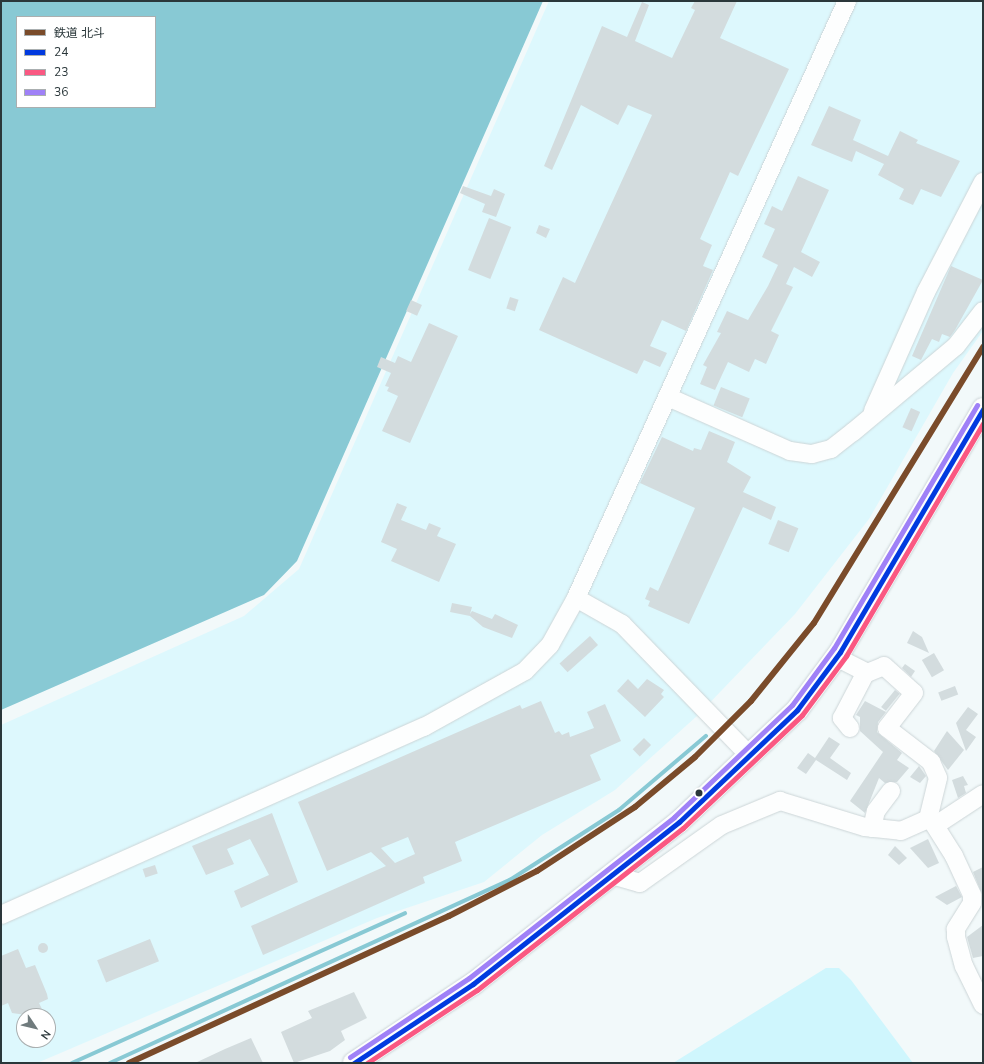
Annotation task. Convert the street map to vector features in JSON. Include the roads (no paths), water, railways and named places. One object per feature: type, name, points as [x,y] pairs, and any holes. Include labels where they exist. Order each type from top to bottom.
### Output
[{"type":"highway","points":[[354,1063],[473,984],[679,822],[797,710],[836,657],[983,409]]},
{"type":"street","points":[[1,915],[431,724],[525,671],[550,645],[576,598],[847,1]]},
{"type":"street","points":[[871,416],[926,292],[983,182]]},
{"type":"street","points":[[668,397],[790,450],[812,454],[831,449],[956,346],[983,311]]},
{"type":"street","points":[[576,598],[622,624],[750,756]]},
{"type":"street","points":[[836,657],[866,672]]},
{"type":"street","points":[[850,728],[842,718],[866,672],[884,666],[914,693],[887,728],[932,762],[938,778],[932,822],[972,895],[972,903],[956,929],[956,937],[964,966],[983,1005]]},
{"type":"street","points":[[872,828],[876,811],[891,791]]},
{"type":"street","points":[[612,875],[640,883],[700,838],[780,801],[872,828],[901,831],[932,822],[983,794]]},
{"type":"waterway","points":[[110,1063],[510,880],[619,810],[706,736]]},
{"type":"waterway","points":[[72,1063],[405,913]]},
{"type":"rail line","name":"北斗","points":[[129,1063],[449,916],[537,871],[635,807],[695,757],[751,701],[814,623],[983,347]]}]
